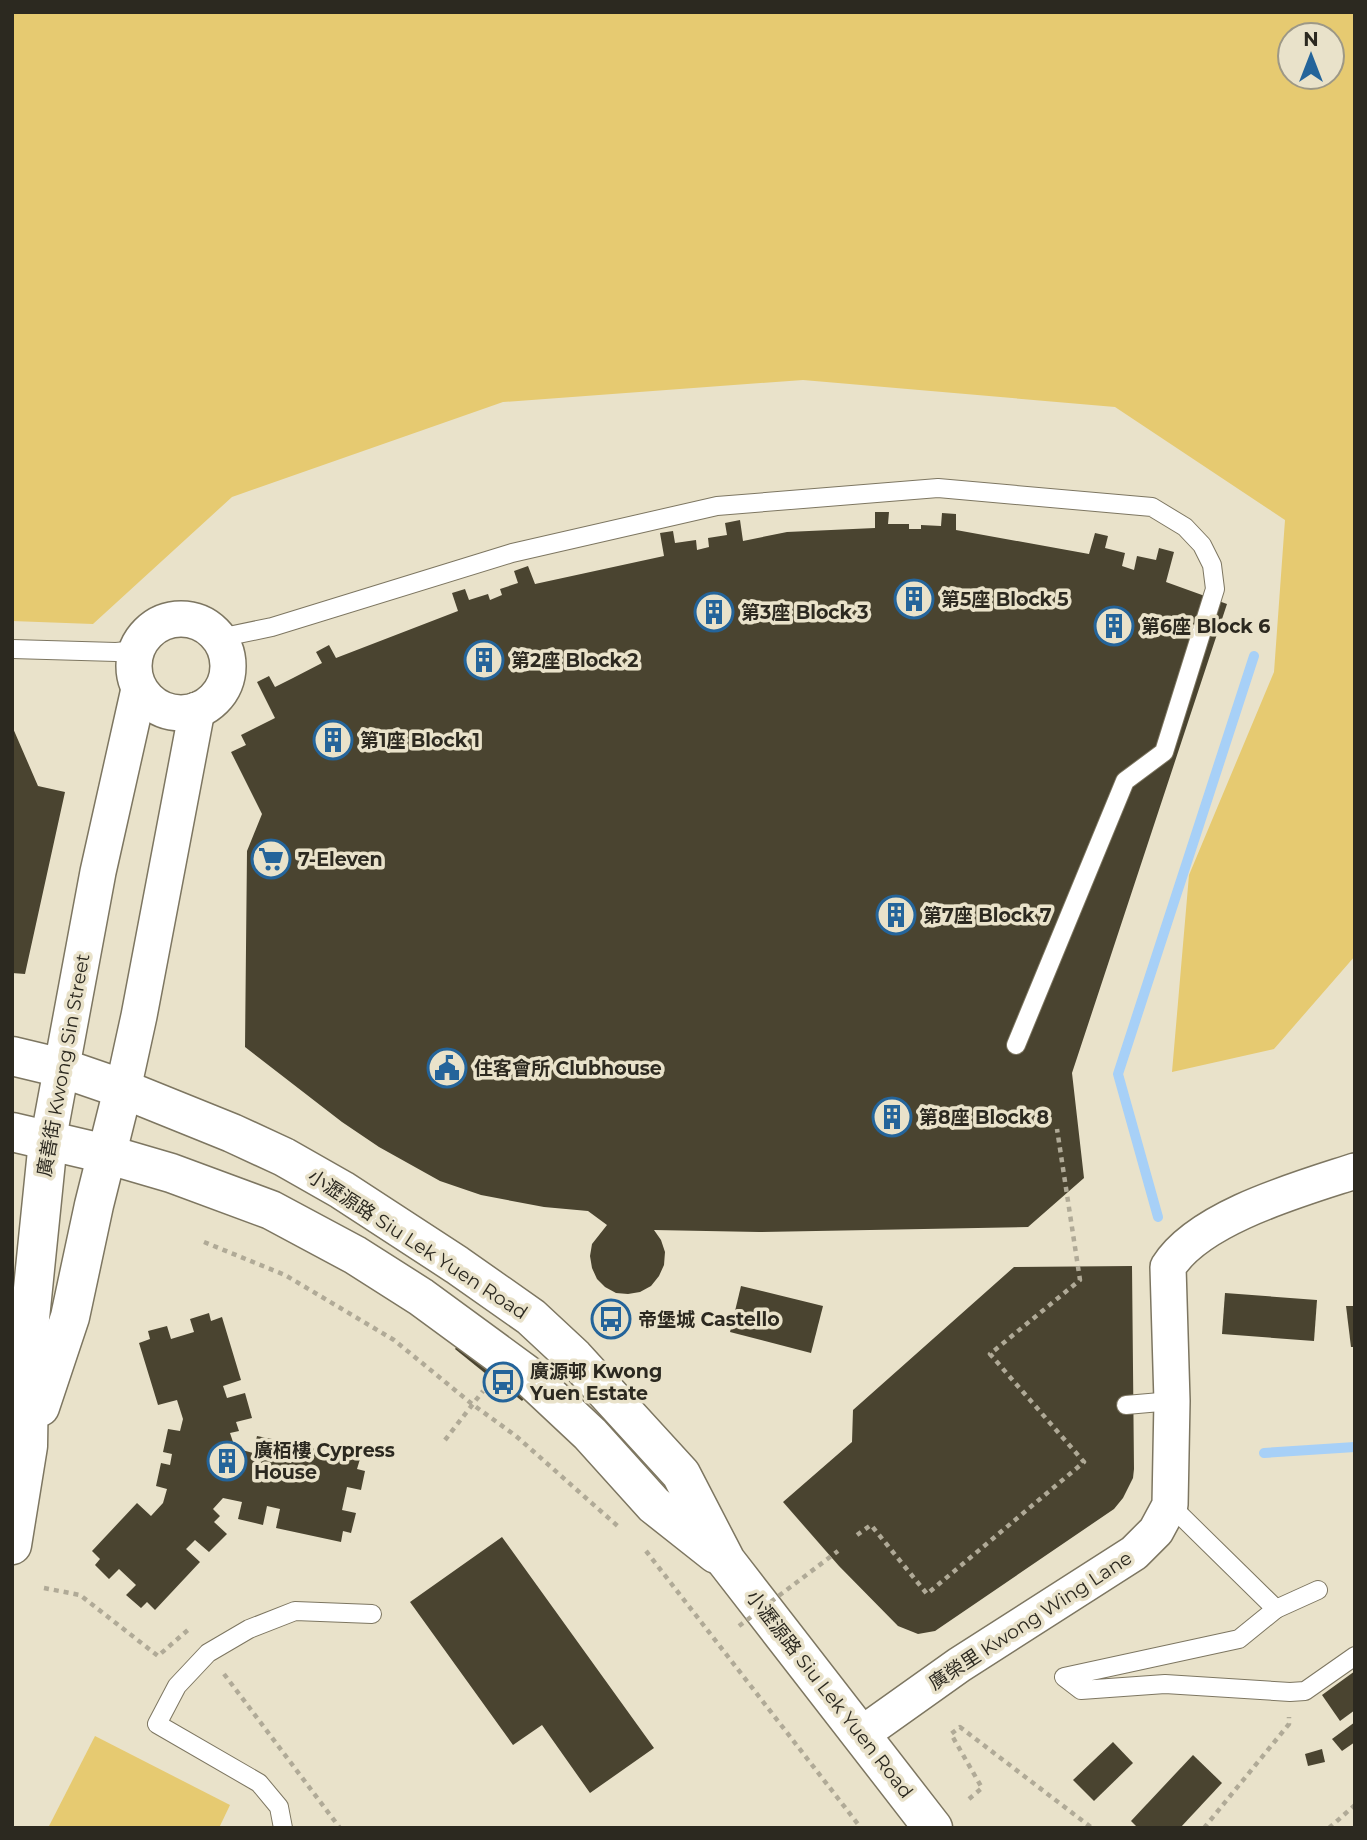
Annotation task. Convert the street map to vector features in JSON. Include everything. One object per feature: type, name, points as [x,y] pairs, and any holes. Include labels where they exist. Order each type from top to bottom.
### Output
[{"type":"street","points":[[136,650],[143,637],[154,627],[167,621],[195,621],[219,638],[228,665],[226,680],[220,693],[197,710],[171,712],[147,699],[139,688]]},
{"type":"street","name":"廣善街 Kwong Sin Street","points":[[12,1545],[27,1446],[31,1304],[30,1136],[62,1068],[96,884],[139,688],[134,663],[136,650]]},
{"type":"street","name":"廣善街 Kwong Sin Street","points":[[27,1446],[70,1317],[123,1089],[197,710]]},
{"type":"street","name":"小瀝源路 Siu Lek Yuen Road","points":[[12,1056],[62,1068],[123,1089],[232,1133],[295,1164],[457,1265],[531,1317],[583,1366],[681,1474],[726,1561],[933,1828]]},
{"type":"street","name":"小瀝源路 Siu Lek Yuen Road","points":[[30,1136],[171,1173],[271,1210],[355,1255],[421,1297],[526,1374],[590,1434],[654,1505],[726,1561]]},
{"type":"street","name":"廣榮里 Kwong Wing Lane","points":[[862,1734],[959,1665],[1134,1553],[1156,1531],[1170,1505],[1172,1401],[1168,1267],[1177,1252],[1199,1236],[1263,1204],[1355,1171]]},
{"type":"lane","points":[[219,638],[272,627],[512,553],[717,506],[938,488],[1152,507],[1185,527],[1202,545],[1212,565],[1215,589],[1164,752],[1125,781],[1016,1045]]},
{"type":"lane","points":[[12,649],[116,652],[136,650]]},
{"type":"lane","points":[[1126,1405],[1172,1401]]},
{"type":"lane","points":[[1170,1505],[1276,1609]]},
{"type":"lane","points":[[1318,1590],[1276,1609],[1239,1639],[1065,1677],[1081,1690],[1165,1684],[1290,1692],[1305,1690],[1355,1656]]},
{"type":"lane","points":[[283,1828],[279,1807],[259,1783],[157,1724],[177,1686],[208,1653],[249,1629],[295,1611],[372,1614]]},
{"type":"path","points":[[857,1535],[871,1525],[927,1594],[1084,1462],[990,1354],[1080,1280],[1057,1129]]},
{"type":"path","points":[[204,1241],[285,1275],[383,1334],[516,1436],[631,1538]]},
{"type":"path","points":[[445,1440],[483,1391]]},
{"type":"path","points":[[642,1547],[652,1556],[861,1828]]},
{"type":"path","points":[[739,1626],[838,1551]]},
{"type":"path","points":[[44,1588],[80,1595],[158,1656],[189,1629],[340,1828]]},
{"type":"path","points":[[1204,1828],[1289,1724],[1290,1692]]},
{"type":"path","points":[[970,1799],[982,1788],[951,1734],[960,1727],[1092,1828]]},
{"type":"path","points":[[1329,1828],[1355,1805]]},
{"type":"shaded area","points":[[12,12],[1355,12],[1355,956],[1274,1049],[1172,1072],[1189,875],[1274,672],[1285,520],[1115,407],[803,380],[503,402],[232,497],[93,624],[12,621]]},
{"type":"shaded area","points":[[95,1736],[230,1805],[219,1828],[48,1828]]},
{"type":"building","points":[[875,512],[889,512],[888,524],[909,524],[909,529],[921,529],[921,525],[941,526],[942,513],[956,514],[956,530],[1089,554],[1095,533],[1108,536],[1105,548],[1125,553],[1122,566],[1134,570],[1137,556],[1156,560],[1159,548],[1174,552],[1166,582],[1227,604],[1072,1073],[1084,1178],[1028,1227],[759,1232],[654,1230],[665,1252],[664,1265],[659,1276],[651,1286],[640,1292],[616,1293],[597,1279],[592,1268],[592,1244],[607,1225],[588,1211],[544,1207],[481,1195],[440,1181],[379,1147],[342,1122],[245,1047],[247,851],[262,814],[231,752],[246,745],[241,735],[275,718],[257,682],[269,676],[275,687],[293,678],[322,663],[316,652],[329,645],[336,658],[458,611],[452,593],[465,589],[469,600],[488,594],[490,600],[502,595],[500,589],[518,583],[514,571],[528,566],[535,584],[664,556],[660,533],[673,531],[675,543],[696,540],[697,550],[709,547],[708,538],[727,535],[725,523],[740,520],[743,541],[787,532],[875,528]]},
{"type":"building","points":[[12,726],[38,786],[65,792],[25,974],[12,973]]},
{"type":"building","points":[[1132,1266],[1134,1469],[1133,1478],[1123,1498],[1114,1509],[935,1631],[918,1634],[898,1626],[839,1566],[783,1502],[852,1442],[853,1410],[1014,1267]]},
{"type":"building","points":[[741,1286],[823,1306],[811,1353],[730,1332]]},
{"type":"building","points":[[1225,1293],[1317,1300],[1314,1341],[1222,1334]]},
{"type":"building","points":[[1346,1306],[1355,1306],[1355,1347],[1351,1347]]},
{"type":"building","name":"廣栢樓 Cypress House","points":[[209,1313],[211,1321],[222,1317],[241,1380],[223,1386],[227,1398],[245,1393],[252,1418],[236,1422],[239,1431],[230,1433],[235,1448],[253,1453],[257,1436],[282,1441],[278,1460],[291,1463],[295,1444],[360,1459],[357,1469],[365,1471],[361,1490],[347,1487],[342,1510],[356,1513],[351,1533],[343,1531],[341,1542],[276,1528],[280,1509],[267,1506],[263,1525],[238,1519],[242,1502],[223,1498],[213,1509],[220,1516],[214,1522],[227,1534],[209,1552],[195,1540],[186,1549],[200,1562],[155,1610],[147,1602],[141,1608],[126,1595],[136,1585],[119,1569],[109,1579],[95,1565],[100,1559],[92,1551],[137,1503],[151,1516],[163,1503],[167,1489],[156,1486],[161,1463],[170,1465],[172,1454],[163,1452],[168,1429],[180,1431],[183,1419],[177,1400],[158,1405],[139,1343],[150,1339],[148,1331],[167,1326],[171,1339],[194,1332],[190,1319]]},
{"type":"building","points":[[461,1341],[492,1367],[486,1374],[455,1349]]},
{"type":"building","points":[[497,1368],[528,1394],[522,1401],[490,1376]]},
{"type":"building","points":[[502,1537],[654,1748],[590,1793],[542,1725],[513,1745],[410,1602]]},
{"type":"building","points":[[1355,1671],[1355,1710],[1340,1721],[1322,1695]]},
{"type":"building","points":[[1355,1722],[1355,1742],[1342,1751],[1332,1739]]},
{"type":"building","points":[[1113,1742],[1133,1763],[1094,1801],[1073,1780]]},
{"type":"building","points":[[1322,1749],[1325,1762],[1308,1766],[1305,1754]]},
{"type":"building","points":[[1193,1755],[1222,1783],[1180,1828],[1138,1828],[1131,1821]]},
{"type":"waterway","points":[[1158,1217],[1118,1074],[1254,656]]},
{"type":"waterway","points":[[1264,1453],[1355,1447]]},
{"type":"place","name":"第5座 Block 5","points":[[914,599]]},
{"type":"place","name":"第3座 Block 3","points":[[714,612]]},
{"type":"place","name":"第6座 Block 6","points":[[1114,626]]},
{"type":"place","name":"第2座 Block 2","points":[[484,660]]},
{"type":"place","name":"第1座 Block 1","points":[[333,740]]},
{"type":"place","name":"7-Eleven","points":[[271,859]]},
{"type":"place","name":"第7座 Block 7","points":[[896,915]]},
{"type":"place","name":"住客會所 Clubhouse","points":[[447,1068]]},
{"type":"place","name":"第8座 Block 8","points":[[892,1117]]},
{"type":"place","name":"帝堡城 Castello","points":[[611,1319]]},
{"type":"place","name":"廣源邨 Kwong Yuen Estate","points":[[503,1382]]},
{"type":"place","name":"廣栢樓 Cypress House","points":[[227,1461]]}]
